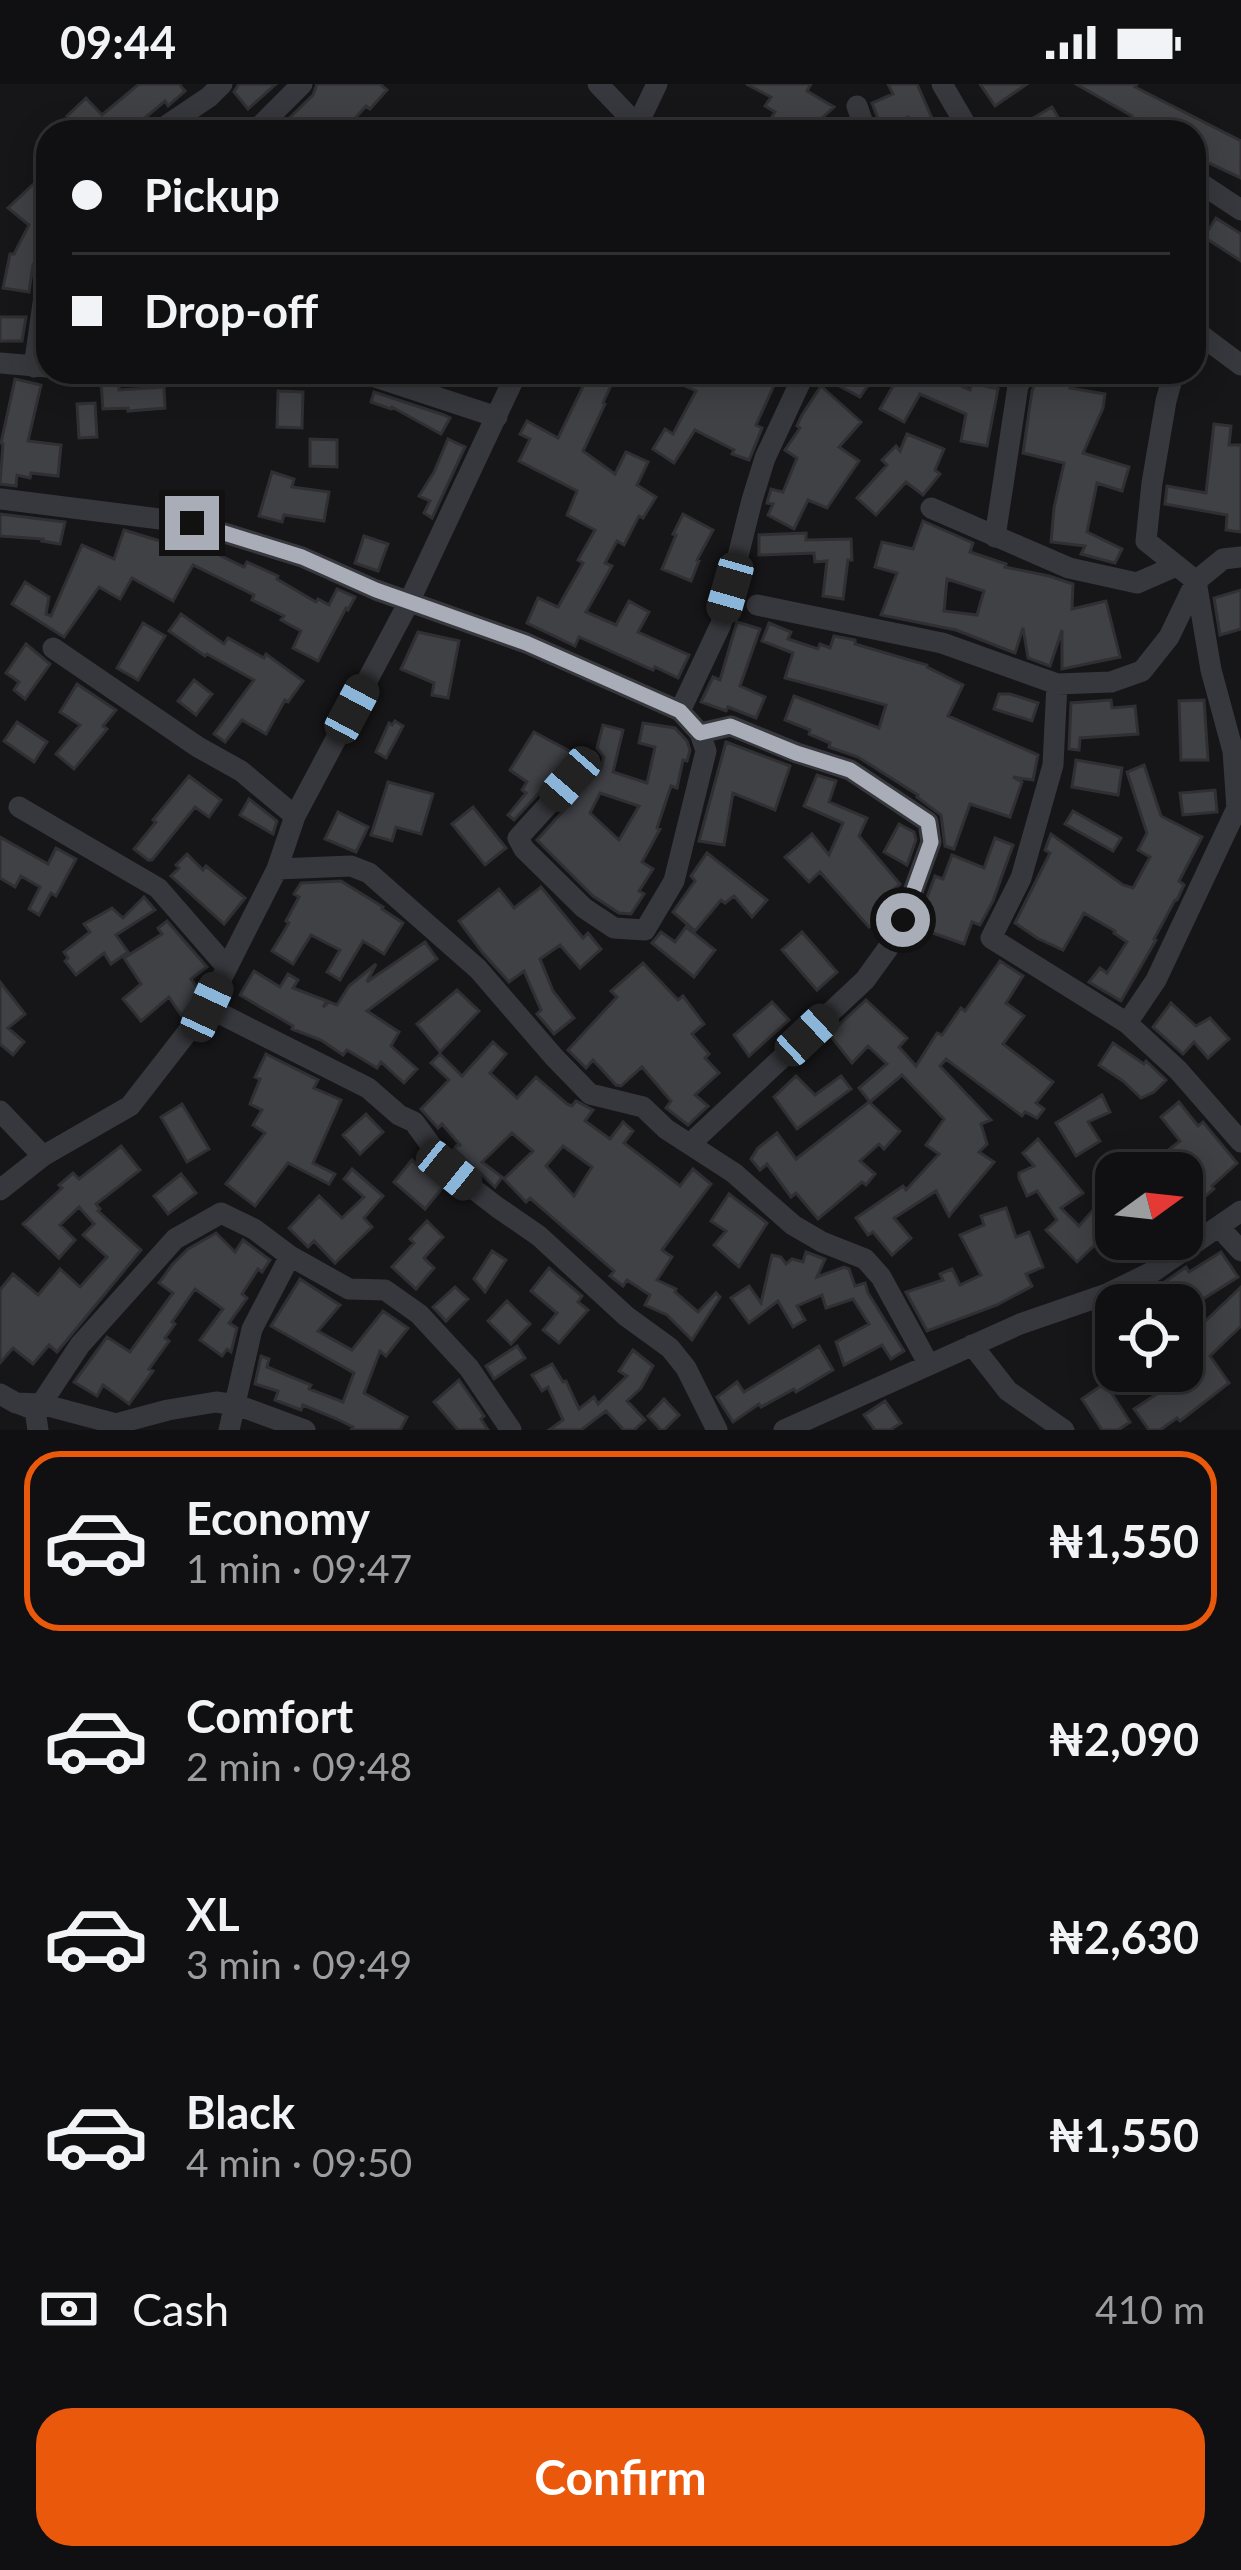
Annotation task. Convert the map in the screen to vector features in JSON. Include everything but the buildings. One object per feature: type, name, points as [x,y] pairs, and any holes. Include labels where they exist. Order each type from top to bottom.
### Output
[{"type":"street","points":[[175,120],[222,84]]},
{"type":"street","points":[[266,120],[302,84]]},
{"type":"street","points":[[598,84],[632,120]]},
{"type":"street","points":[[644,120],[657,84]]},
{"type":"street","points":[[942,84],[963,120]]},
{"type":"street","points":[[856,106],[861,120]]},
{"type":"street","points":[[1206,187],[1241,210]]},
{"type":"street","points":[[1206,340],[1241,365]]},
{"type":"street","points":[[0,363],[36,367]]},
{"type":"street","points":[[397,384],[497,417]]},
{"type":"street","points":[[0,1190],[43,1156],[130,1106],[207,1007],[277,869],[295,816],[409,602],[512,384]]},
{"type":"street","points":[[680,711],[721,624],[765,458],[799,384]]},
{"type":"street","points":[[995,537],[1019,384]]},
{"type":"street","points":[[1127,1023],[1156,980],[1237,808],[1233,752],[1211,670],[1196,581],[1150,546],[1144,534],[1171,384]]},
{"type":"street","points":[[1,499],[192,523],[302,557],[409,602],[526,643],[680,711],[700,733],[706,751],[674,881],[645,930],[614,928],[584,908],[518,838],[590,760]]},
{"type":"street","points":[[931,508],[1069,568],[1137,583],[1176,566]]},
{"type":"street","points":[[757,605],[942,644],[1057,684],[1112,682],[1142,671],[1169,637],[1196,581],[1223,559],[1241,557]]},
{"type":"street","points":[[53,648],[241,771],[295,816]]},
{"type":"street","points":[[1057,684],[1053,765],[1021,878],[991,938],[1127,1023],[1178,1070],[1241,1142]]},
{"type":"street","points":[[690,1144],[866,980],[903,920],[931,842],[928,822],[850,770],[730,726],[700,733]]},
{"type":"street","points":[[19,808],[158,888],[226,966]]},
{"type":"street","points":[[277,869],[351,866],[369,873],[478,969],[590,1094],[643,1107],[666,1129],[734,1173],[793,1225],[866,1259],[881,1277],[928,1365]]},
{"type":"street","points":[[207,1007],[368,1088],[414,1122],[449,1170],[539,1236],[626,1316],[670,1348],[686,1368],[717,1430]]},
{"type":"street","points":[[0,1111],[43,1156]]},
{"type":"street","points":[[784,1430],[1020,1324],[1107,1294],[1154,1271],[1241,1211]]},
{"type":"street","points":[[41,1404],[80,1346],[175,1239],[221,1214],[254,1228],[290,1256],[349,1288],[385,1290],[419,1314],[469,1368],[511,1430]]},
{"type":"street","points":[[1219,1227],[1241,1251]]},
{"type":"street","points":[[229,1430],[252,1329],[290,1256]]},
{"type":"street","points":[[972,1345],[1008,1390],[1064,1430]]},
{"type":"street","points":[[8,1398],[116,1424],[216,1402],[305,1430]]},
{"type":"street","points":[[8,1398],[35,1410],[38,1430]]},
{"type":"route","points":[[192,523],[302,557],[376,590],[526,643],[680,711],[700,733],[730,726],[850,770],[928,822],[931,842],[903,920]]}]
